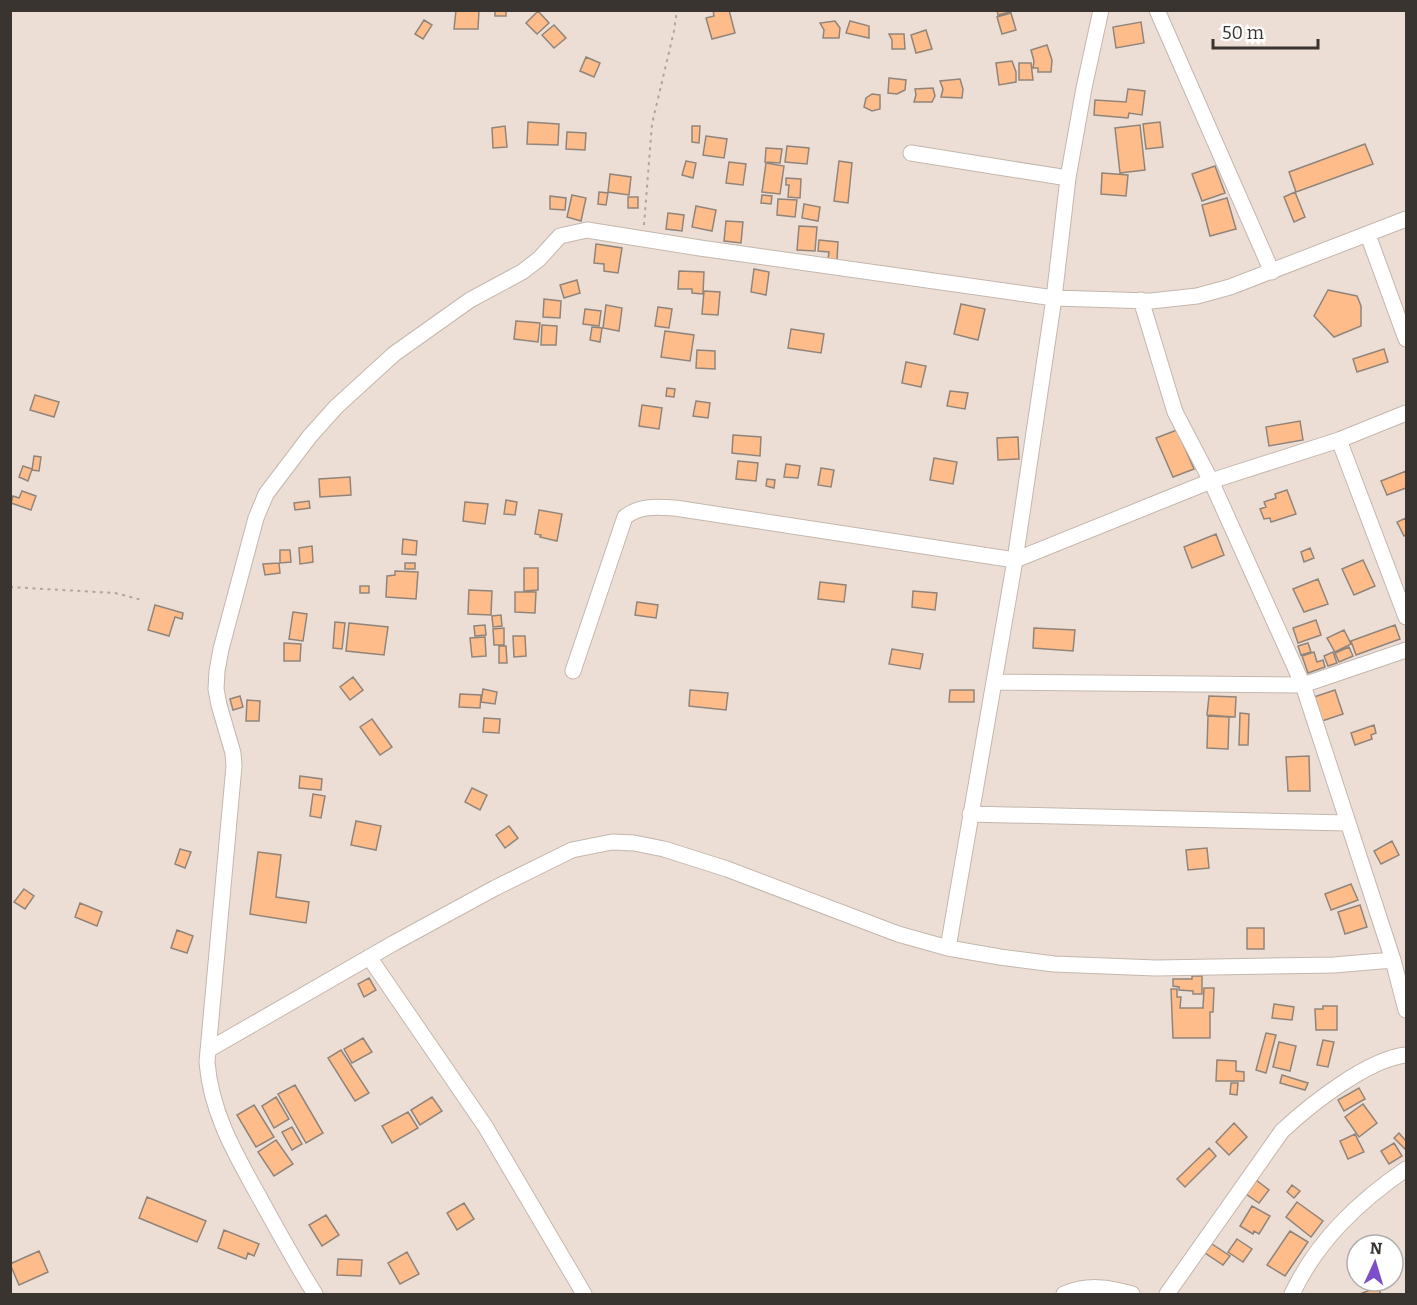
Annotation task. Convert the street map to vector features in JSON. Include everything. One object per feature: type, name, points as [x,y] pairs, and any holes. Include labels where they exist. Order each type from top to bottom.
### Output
[{"type":"street","points":[[948,948],[1016,560],[1054,298],[1068,178],[1086,77],[1101,10]]},
{"type":"street","points":[[1157,10],[1272,272]]},
{"type":"street","points":[[911,153],[1068,178]]},
{"type":"street","points":[[315,1294],[298,1268],[238,1159],[217,1114],[209,1087],[207,1062],[234,766],[233,753],[216,689],[221,649],[256,518],[266,494],[329,414],[394,354],[470,300],[531,266],[560,236],[572,232],[587,230],[1054,298],[1141,300],[1197,296],[1230,287],[1407,219]]},
{"type":"street","points":[[1368,235],[1407,339]]},
{"type":"street","points":[[1141,300],[1175,412],[1211,481],[1302,685],[1393,960],[1407,1010]]},
{"type":"street","points":[[573,671],[625,517],[635,510],[652,507],[697,510],[1016,560],[1211,481],[1339,440],[1407,413]]},
{"type":"street","points":[[1339,440],[1407,617]]},
{"type":"street","points":[[995,682],[1302,685],[1407,650]]},
{"type":"street","points":[[970,814],[1348,823]]},
{"type":"street","points":[[208,1050],[369,957],[495,888],[572,850],[612,842],[634,843],[674,852],[728,869],[898,934],[948,948],[1054,964],[1156,968],[1334,965],[1393,960]]},
{"type":"street","points":[[369,957],[485,1126],[584,1294]]},
{"type":"street","points":[[1167,1294],[1282,1131],[1300,1113],[1374,1065],[1396,1056],[1407,1055]]},
{"type":"street","points":[[1292,1294],[1320,1247],[1346,1217],[1380,1187],[1407,1169]]},
{"type":"street","points":[[1064,1294],[1088,1287],[1106,1288],[1132,1294]]},
{"type":"path","points":[[643,239],[652,124],[677,10]]},
{"type":"path","points":[[10,587],[115,593],[142,600]]},
{"type":"building","points":[[456,10],[479,10],[478,29],[454,29]]},
{"type":"building","points":[[495,10],[506,10],[506,16],[495,16]]},
{"type":"building","points":[[713,10],[729,10],[735,33],[712,39],[706,18],[714,16]]},
{"type":"building","points":[[997,10],[1009,10],[1010,12],[998,15]]},
{"type":"building","points":[[538,11],[549,23],[537,34],[526,23]]},
{"type":"building","points":[[1011,13],[1016,30],[1002,34],[997,17]]},
{"type":"building","points":[[424,20],[432,25],[423,39],[415,34]]},
{"type":"building","points":[[835,21],[840,28],[839,38],[823,38],[824,30],[820,23]]},
{"type":"building","points":[[850,21],[869,26],[869,38],[846,33]]},
{"type":"building","points":[[1141,22],[1144,43],[1116,48],[1113,27]]},
{"type":"building","points":[[554,25],[566,38],[554,48],[542,35]]},
{"type":"building","points":[[926,30],[932,49],[916,53],[911,35]]},
{"type":"building","points":[[889,34],[904,34],[905,49],[892,49]]},
{"type":"building","points":[[1047,45],[1052,60],[1051,72],[1038,72],[1038,68],[1033,68],[1031,50]]},
{"type":"building","points":[[586,57],[600,63],[594,77],[580,71]]},
{"type":"building","points":[[1012,61],[1016,72],[1016,82],[999,85],[996,63]]},
{"type":"building","points":[[1019,63],[1031,63],[1033,80],[1019,80]]},
{"type":"building","points":[[889,78],[906,80],[905,90],[897,94],[888,93]]},
{"type":"building","points":[[960,79],[963,89],[962,98],[941,97],[943,89],[940,81]]},
{"type":"building","points":[[933,88],[935,96],[932,102],[914,102],[915,89]]},
{"type":"building","points":[[1128,89],[1145,91],[1142,115],[1129,113],[1128,118],[1094,115],[1095,100],[1126,102]]},
{"type":"building","points":[[872,94],[880,95],[880,109],[872,111],[864,107],[866,98]]},
{"type":"building","points":[[528,122],[559,124],[558,145],[527,144]]},
{"type":"building","points":[[1160,122],[1163,147],[1146,149],[1143,124]]},
{"type":"building","points":[[1140,125],[1145,170],[1120,173],[1115,128]]},
{"type":"building","points":[[505,126],[507,147],[493,148],[492,128]]},
{"type":"building","points":[[692,126],[700,126],[699,143],[692,142]]},
{"type":"building","points":[[567,132],[586,133],[585,150],[566,149]]},
{"type":"building","points":[[706,136],[727,139],[724,158],[703,155]]},
{"type":"building","points":[[1365,144],[1373,164],[1296,192],[1289,172]]},
{"type":"building","points":[[787,146],[809,148],[807,164],[785,162]]},
{"type":"building","points":[[766,148],[782,149],[780,163],[765,162]]},
{"type":"building","points":[[686,161],[696,163],[693,178],[682,175]]},
{"type":"building","points":[[839,161],[852,163],[848,203],[834,201]]},
{"type":"building","points":[[729,162],[746,164],[743,185],[726,183]]},
{"type":"building","points":[[766,163],[784,166],[780,194],[762,192]]},
{"type":"building","points":[[1215,166],[1225,193],[1202,201],[1192,174]]},
{"type":"building","points":[[1102,173],[1128,175],[1126,196],[1101,194]]},
{"type":"building","points":[[610,174],[631,177],[629,195],[608,192]]},
{"type":"building","points":[[786,178],[801,179],[800,198],[788,197],[789,185],[786,185]]},
{"type":"building","points":[[599,192],[608,193],[606,205],[598,204]]},
{"type":"building","points":[[1295,192],[1305,217],[1294,222],[1284,197]]},
{"type":"building","points":[[572,195],[586,198],[581,221],[567,217]]},
{"type":"building","points":[[762,195],[772,196],[771,204],[761,203]]},
{"type":"building","points":[[550,196],[566,198],[565,210],[550,209]]},
{"type":"building","points":[[628,197],[638,197],[638,208],[628,208]]},
{"type":"building","points":[[1227,198],[1236,229],[1210,236],[1202,205]]},
{"type":"building","points":[[778,199],[797,200],[795,217],[777,215]]},
{"type":"building","points":[[804,204],[820,207],[818,221],[802,218]]},
{"type":"building","points":[[696,206],[716,210],[712,231],[692,227]]},
{"type":"building","points":[[668,213],[684,215],[682,231],[666,229]]},
{"type":"building","points":[[726,221],[743,222],[741,243],[724,241]]},
{"type":"building","points":[[799,226],[817,227],[815,251],[797,250]]},
{"type":"building","points":[[819,240],[838,242],[837,260],[828,259],[829,252],[818,251]]},
{"type":"building","points":[[596,244],[622,248],[618,273],[604,271],[604,264],[594,263]]},
{"type":"building","points":[[754,269],[769,272],[766,295],[751,292]]},
{"type":"building","points":[[679,271],[704,272],[703,294],[692,293],[692,289],[678,289]]},
{"type":"building","points":[[577,280],[580,293],[564,298],[560,285]]},
{"type":"building","points":[[1328,290],[1357,296],[1361,306],[1361,326],[1334,337],[1314,316]]},
{"type":"building","points":[[704,291],[720,292],[718,315],[702,314]]},
{"type":"building","points":[[544,299],[561,301],[560,318],[543,317]]},
{"type":"building","points":[[961,304],[985,309],[978,340],[954,334]]},
{"type":"building","points":[[606,305],[622,308],[619,331],[603,328]]},
{"type":"building","points":[[658,307],[672,309],[669,328],[655,326]]},
{"type":"building","points":[[585,309],[601,311],[599,326],[583,324]]},
{"type":"building","points":[[516,321],[540,323],[538,342],[514,339]]},
{"type":"building","points":[[542,325],[557,326],[556,345],[541,345]]},
{"type":"building","points":[[592,327],[602,328],[600,342],[590,340]]},
{"type":"building","points":[[791,329],[824,334],[821,353],[788,348]]},
{"type":"building","points":[[665,331],[694,335],[690,361],[661,357]]},
{"type":"building","points":[[1384,349],[1388,362],[1357,372],[1353,359]]},
{"type":"building","points":[[697,350],[715,351],[715,369],[696,368]]},
{"type":"building","points":[[906,362],[926,366],[921,387],[902,383]]},
{"type":"building","points":[[667,388],[675,389],[674,397],[666,396]]},
{"type":"building","points":[[950,391],[968,393],[965,409],[947,406]]},
{"type":"building","points":[[35,395],[59,402],[54,417],[30,410]]},
{"type":"building","points":[[696,401],[710,403],[708,418],[693,416]]},
{"type":"building","points":[[642,405],[662,408],[659,429],[639,426]]},
{"type":"building","points":[[1300,421],[1303,440],[1269,446],[1266,427]]},
{"type":"building","points":[[1177,430],[1194,469],[1173,477],[1156,438]]},
{"type":"building","points":[[733,435],[761,437],[760,456],[732,453]]},
{"type":"building","points":[[1018,437],[1019,459],[998,460],[997,438]]},
{"type":"building","points":[[34,456],[41,457],[39,471],[32,470]]},
{"type":"building","points":[[934,458],[957,462],[953,484],[930,480]]},
{"type":"building","points":[[738,461],[758,463],[756,481],[736,479]]},
{"type":"building","points":[[786,464],[800,466],[798,478],[784,477]]},
{"type":"building","points":[[23,466],[32,469],[28,481],[19,477]]},
{"type":"building","points":[[821,468],[834,470],[831,487],[818,485]]},
{"type":"building","points":[[1406,471],[1406,488],[1387,495],[1381,481]]},
{"type":"building","points":[[350,477],[351,495],[320,497],[319,479]]},
{"type":"building","points":[[767,479],[775,480],[774,488],[766,486]]},
{"type":"building","points":[[1287,490],[1296,514],[1271,522],[1270,518],[1264,519],[1260,509],[1266,507],[1264,502],[1276,498],[1275,494]]},
{"type":"building","points":[[22,491],[36,496],[31,510],[11,503],[13,496],[19,498]]},
{"type":"building","points":[[506,500],[517,502],[515,515],[504,514]]},
{"type":"building","points":[[309,501],[310,508],[295,510],[294,503]]},
{"type":"building","points":[[465,502],[488,504],[485,524],[463,521]]},
{"type":"building","points":[[539,510],[562,514],[557,541],[535,534]]},
{"type":"building","points":[[1406,518],[1406,535],[1404,536],[1397,522]]},
{"type":"building","points":[[1216,534],[1224,555],[1192,568],[1184,547]]},
{"type":"building","points":[[403,539],[417,541],[416,555],[402,554]]},
{"type":"building","points":[[312,546],[313,562],[300,564],[299,548]]},
{"type":"building","points":[[1310,548],[1314,558],[1304,562],[1301,552]]},
{"type":"building","points":[[280,550],[290,550],[291,562],[280,563]]},
{"type":"building","points":[[1363,560],[1375,586],[1354,595],[1342,569]]},
{"type":"building","points":[[279,563],[280,573],[265,575],[263,564]]},
{"type":"building","points":[[405,563],[415,563],[415,569],[405,569]]},
{"type":"building","points":[[524,568],[538,568],[538,590],[524,591]]},
{"type":"building","points":[[395,571],[418,572],[416,599],[386,597],[387,576],[395,575]]},
{"type":"building","points":[[1318,579],[1328,604],[1304,612],[1293,589]]},
{"type":"building","points":[[820,582],[846,585],[844,602],[818,599]]},
{"type":"building","points":[[360,586],[369,586],[369,593],[360,593]]},
{"type":"building","points":[[469,590],[492,591],[491,615],[468,614]]},
{"type":"building","points":[[913,591],[937,593],[935,610],[912,607]]},
{"type":"building","points":[[515,592],[536,592],[535,613],[515,612]]},
{"type":"building","points":[[637,602],[658,605],[656,618],[635,615]]},
{"type":"building","points":[[155,605],[183,613],[182,619],[175,617],[169,636],[148,630]]},
{"type":"building","points":[[293,612],[307,614],[303,641],[289,639]]},
{"type":"building","points":[[501,615],[502,626],[493,627],[492,616]]},
{"type":"building","points":[[1316,620],[1321,635],[1298,643],[1293,628]]},
{"type":"building","points":[[335,622],[345,623],[342,649],[333,648]]},
{"type":"building","points":[[349,623],[388,627],[384,655],[346,651]]},
{"type":"building","points":[[485,625],[486,635],[475,636],[474,626]]},
{"type":"building","points":[[1395,625],[1400,639],[1356,655],[1351,641]]},
{"type":"building","points":[[504,628],[504,645],[494,645],[493,629]]},
{"type":"building","points":[[1034,628],[1075,630],[1073,651],[1033,648]]},
{"type":"building","points":[[1344,630],[1351,644],[1335,652],[1327,638]]},
{"type":"building","points":[[513,636],[525,636],[526,656],[514,657]]},
{"type":"building","points":[[485,637],[486,656],[472,657],[470,638]]},
{"type":"building","points":[[284,643],[301,644],[300,661],[284,661]]},
{"type":"building","points":[[1308,643],[1311,652],[1301,655],[1298,646]]},
{"type":"building","points":[[499,646],[506,646],[507,663],[499,663]]},
{"type":"building","points":[[1349,647],[1353,656],[1339,662],[1335,653]]},
{"type":"building","points":[[892,649],[923,654],[920,669],[889,664]]},
{"type":"building","points":[[1314,652],[1317,662],[1323,660],[1325,667],[1308,673],[1302,656]]},
{"type":"building","points":[[1333,652],[1337,663],[1328,666],[1324,656]]},
{"type":"building","points":[[353,677],[363,690],[350,700],[340,687]]},
{"type":"building","points":[[483,689],[497,692],[495,704],[481,702]]},
{"type":"building","points":[[690,690],[728,693],[726,710],[689,706]]},
{"type":"building","points":[[950,690],[974,690],[974,702],[949,702]]},
{"type":"building","points":[[1335,690],[1343,714],[1322,721],[1314,697]]},
{"type":"building","points":[[460,694],[481,695],[480,708],[459,707]]},
{"type":"building","points":[[240,696],[243,707],[233,710],[230,699]]},
{"type":"building","points":[[1209,696],[1236,697],[1235,717],[1207,715]]},
{"type":"building","points":[[247,700],[260,701],[259,721],[246,721]]},
{"type":"building","points":[[1240,713],[1249,714],[1248,745],[1239,745]]},
{"type":"building","points":[[1208,716],[1229,717],[1228,749],[1207,748]]},
{"type":"building","points":[[484,718],[500,719],[499,733],[483,732]]},
{"type":"building","points":[[372,719],[392,747],[380,755],[360,727]]},
{"type":"building","points":[[1374,725],[1376,733],[1371,735],[1372,739],[1355,745],[1351,733]]},
{"type":"building","points":[[1309,756],[1310,791],[1288,791],[1286,757]]},
{"type":"building","points":[[300,776],[322,779],[321,790],[299,788]]},
{"type":"building","points":[[472,788],[487,795],[480,810],[465,802]]},
{"type":"building","points":[[313,794],[325,796],[321,818],[310,816]]},
{"type":"building","points":[[356,821],[381,826],[376,850],[351,845]]},
{"type":"building","points":[[509,826],[518,838],[505,848],[496,835]]},
{"type":"building","points":[[1392,841],[1399,855],[1381,864],[1374,851]]},
{"type":"building","points":[[1207,848],[1209,868],[1188,870],[1186,850]]},
{"type":"building","points":[[180,849],[191,852],[185,868],[175,864]]},
{"type":"building","points":[[258,852],[281,855],[276,897],[309,902],[306,923],[250,914]]},
{"type":"building","points":[[1351,884],[1358,900],[1331,910],[1325,894]]},
{"type":"building","points":[[24,889],[34,896],[25,909],[14,902]]},
{"type":"building","points":[[80,903],[102,912],[97,926],[75,917]]},
{"type":"building","points":[[1360,905],[1367,927],[1345,934],[1338,912]]},
{"type":"building","points":[[1247,928],[1264,928],[1264,949],[1247,949]]},
{"type":"building","points":[[177,930],[193,936],[187,953],[171,948]]},
{"type":"building","points":[[1192,976],[1202,976],[1202,994],[1193,994],[1193,991],[1179,990],[1179,987],[1173,986],[1173,979],[1192,979]]},
{"type":"building","points":[[369,978],[376,990],[364,997],[358,984]]},
{"type":"building","points":[[1204,988],[1214,988],[1213,1012],[1210,1012],[1210,1038],[1173,1038],[1171,989],[1177,989],[1177,997],[1181,997],[1180,1008],[1203,1008]]},
{"type":"building","points":[[1274,1004],[1294,1007],[1292,1020],[1272,1018]]},
{"type":"building","points":[[1323,1006],[1337,1006],[1337,1030],[1316,1030],[1315,1009],[1323,1009]]},
{"type":"building","points":[[1266,1033],[1276,1035],[1266,1073],[1256,1070]]},
{"type":"building","points":[[363,1038],[372,1052],[352,1063],[344,1049]]},
{"type":"building","points":[[1323,1040],[1334,1042],[1328,1067],[1317,1065]]},
{"type":"building","points":[[1279,1042],[1296,1046],[1290,1071],[1273,1067]]},
{"type":"building","points":[[341,1050],[369,1093],[355,1101],[328,1058]]},
{"type":"building","points":[[1217,1060],[1236,1061],[1236,1071],[1244,1072],[1244,1081],[1216,1081]]},
{"type":"building","points":[[1282,1075],[1308,1083],[1305,1090],[1280,1083]]},
{"type":"building","points":[[1231,1083],[1238,1083],[1237,1095],[1230,1094]]},
{"type":"building","points":[[295,1085],[323,1133],[306,1143],[278,1094]]},
{"type":"building","points":[[1359,1088],[1365,1099],[1344,1111],[1338,1100]]},
{"type":"building","points":[[276,1097],[289,1119],[274,1128],[262,1106]]},
{"type":"building","points":[[432,1097],[442,1111],[420,1125],[411,1110]]},
{"type":"building","points":[[1363,1104],[1377,1123],[1359,1137],[1345,1117]]},
{"type":"building","points":[[254,1105],[274,1137],[256,1147],[237,1115]]},
{"type":"building","points":[[408,1112],[418,1128],[392,1143],[382,1126]]},
{"type":"building","points":[[1234,1123],[1247,1137],[1229,1155],[1216,1142]]},
{"type":"building","points":[[292,1127],[302,1144],[292,1150],[282,1132]]},
{"type":"building","points":[[1399,1133],[1406,1141],[1406,1150],[1394,1138]]},
{"type":"building","points":[[1355,1134],[1364,1152],[1348,1159],[1340,1141]]},
{"type":"building","points":[[276,1140],[293,1164],[274,1176],[258,1152]]},
{"type":"building","points":[[1394,1143],[1402,1156],[1389,1164],[1381,1151]]},
{"type":"building","points":[[1209,1148],[1216,1156],[1185,1187],[1177,1179]]},
{"type":"building","points":[[1256,1180],[1269,1190],[1259,1203],[1246,1194]]},
{"type":"building","points":[[1292,1185],[1300,1191],[1294,1198],[1287,1192]]},
{"type":"building","points":[[147,1197],[206,1221],[197,1242],[139,1218]]},
{"type":"building","points":[[1297,1202],[1323,1221],[1311,1237],[1286,1217]]},
{"type":"building","points":[[464,1203],[474,1219],[457,1230],[447,1213]]},
{"type":"building","points":[[1252,1206],[1270,1216],[1259,1234],[1254,1231],[1253,1234],[1240,1226]]},
{"type":"building","points":[[326,1215],[339,1235],[322,1246],[309,1225]]},
{"type":"building","points":[[224,1230],[259,1244],[254,1256],[248,1253],[246,1259],[218,1248]]},
{"type":"building","points":[[1290,1231],[1308,1242],[1285,1276],[1267,1265]]},
{"type":"building","points":[[1237,1239],[1252,1249],[1243,1262],[1228,1252]]},
{"type":"building","points":[[1212,1244],[1230,1256],[1223,1265],[1205,1253]]},
{"type":"building","points":[[39,1251],[48,1272],[19,1285],[10,1264]]},
{"type":"building","points":[[407,1252],[419,1274],[400,1284],[388,1263]]},
{"type":"building","points":[[338,1259],[362,1260],[361,1276],[337,1275]]}]
